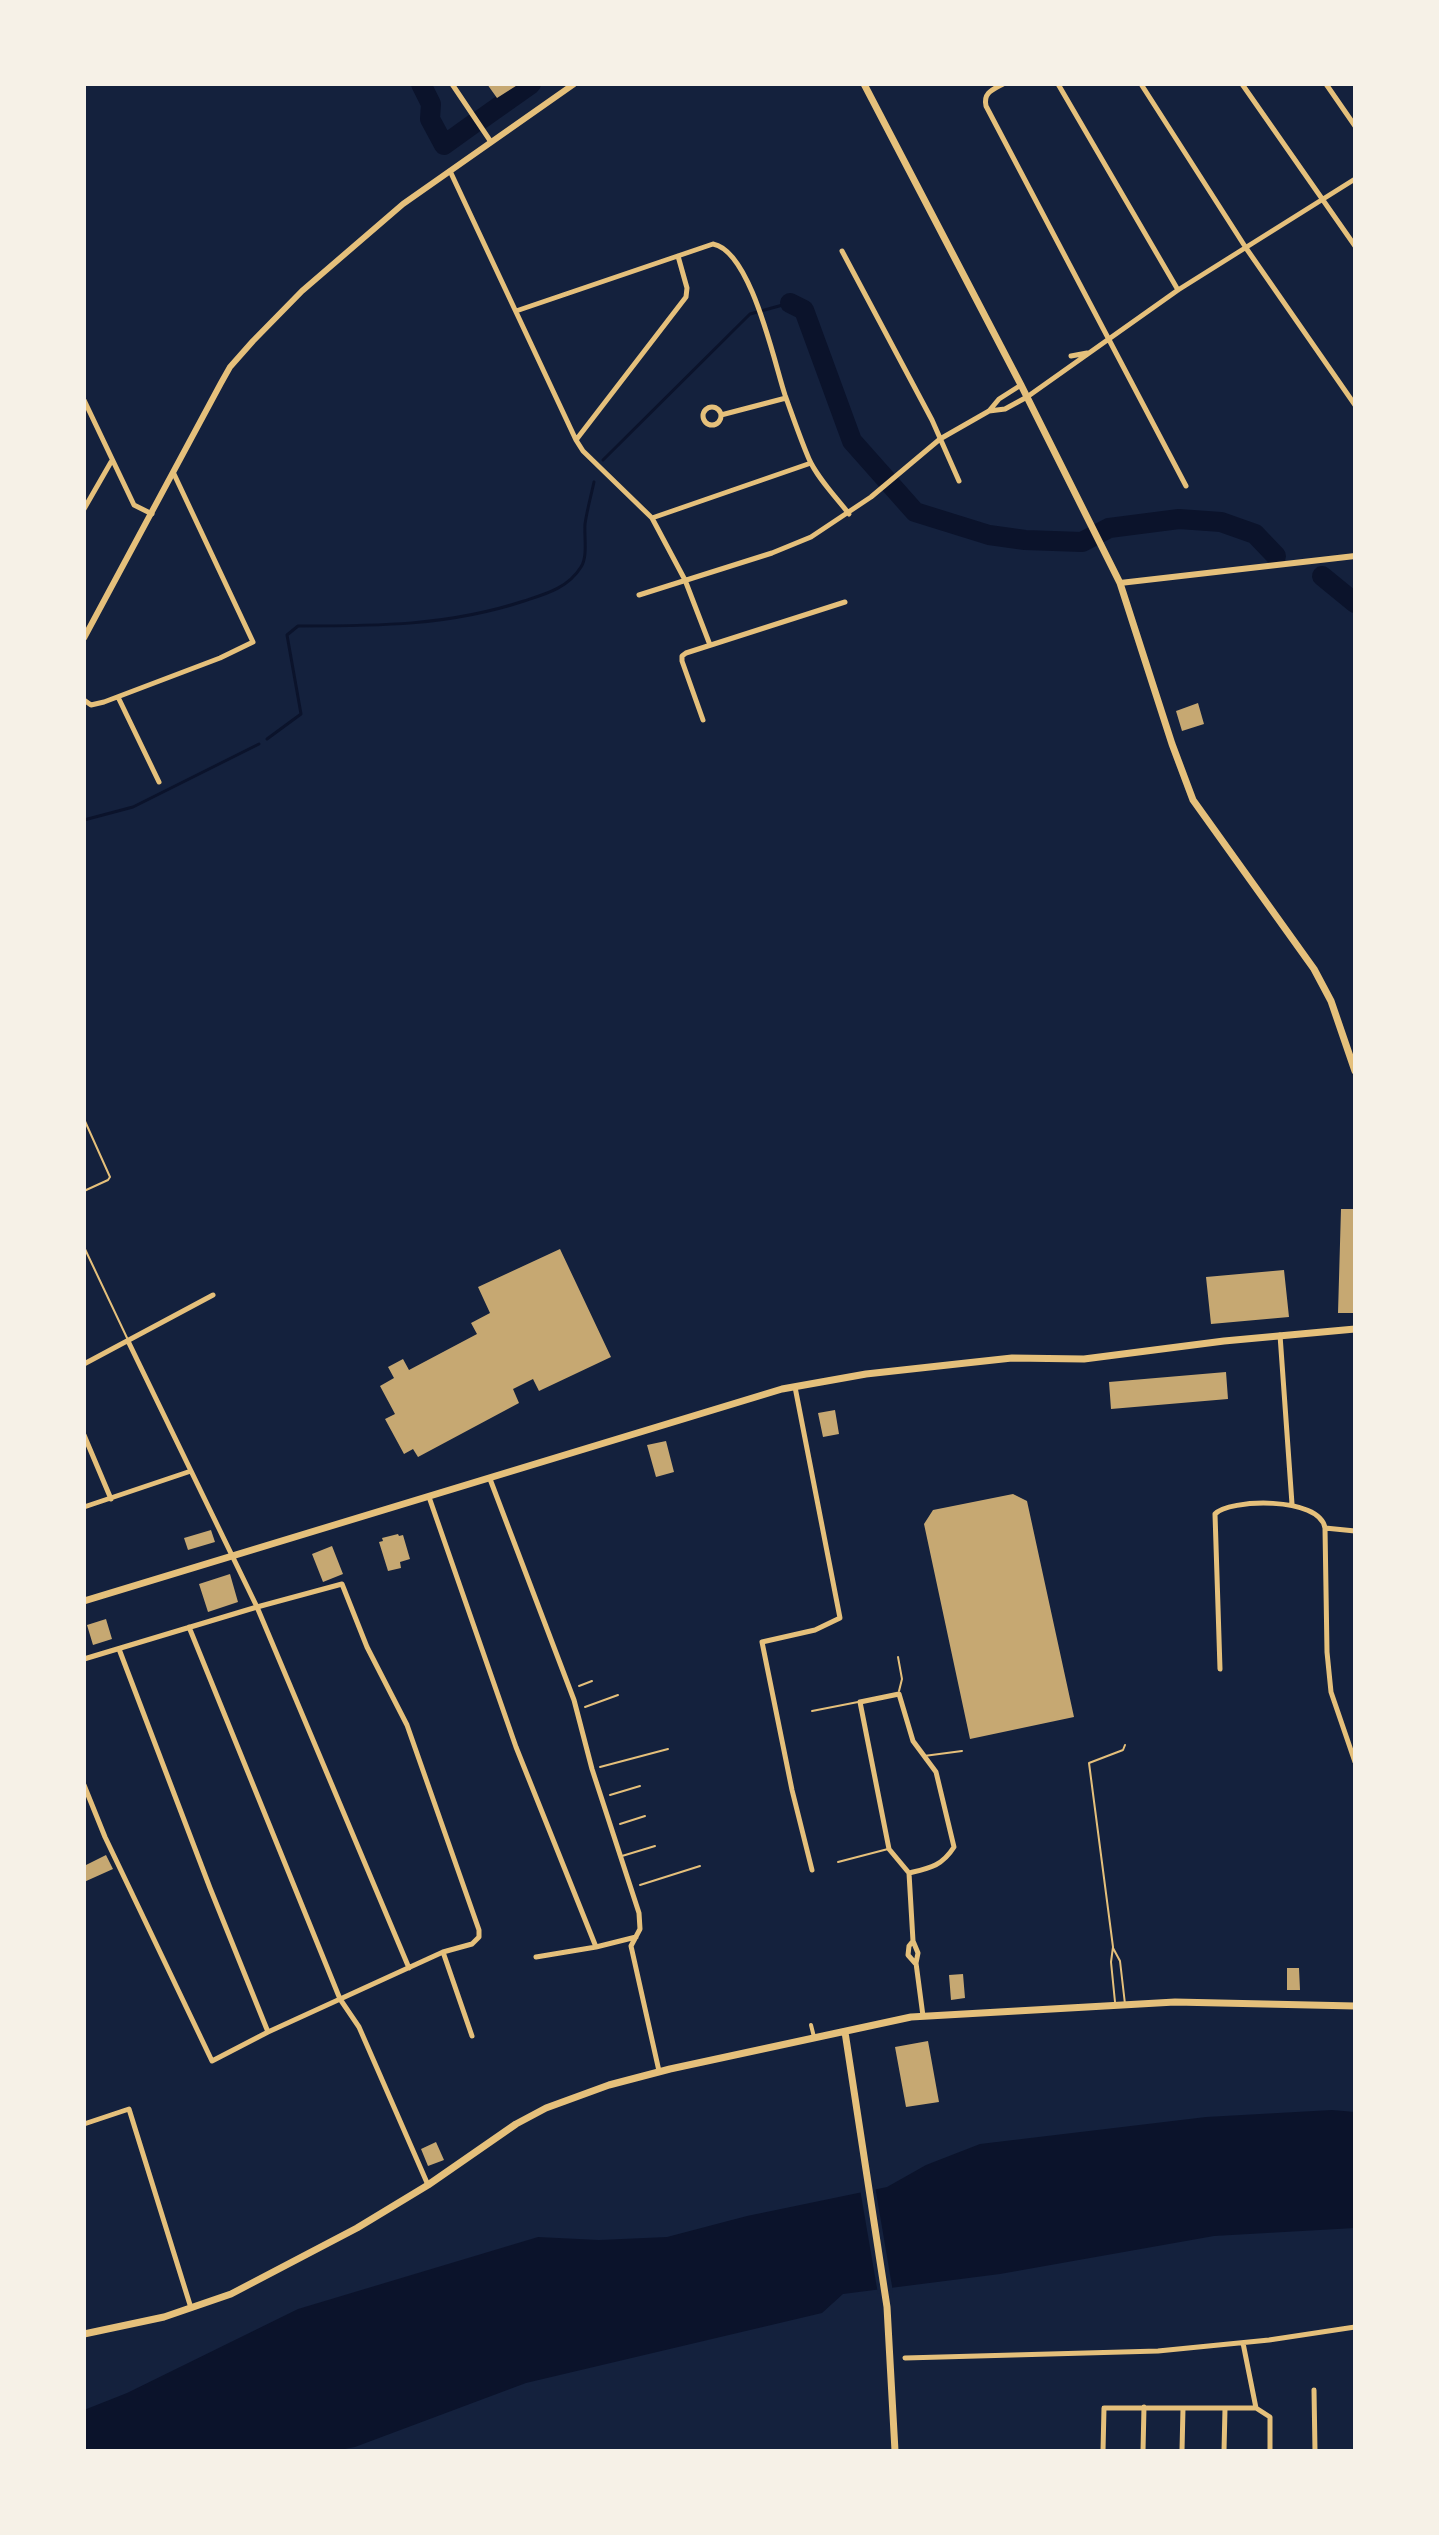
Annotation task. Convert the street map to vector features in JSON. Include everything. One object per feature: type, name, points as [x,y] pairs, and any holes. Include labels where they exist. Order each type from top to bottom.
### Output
[{"type":"main road","points":[[864,84],[1120,583],[1193,800],[1314,969],[1331,1001],[1355,1071]]},
{"type":"main road","points":[[84,1601],[490,1479],[625,1435],[795,1387],[866,1374],[953,1364],[1012,1358],[1098,1358],[1280,1335],[1355,1329]]},
{"type":"main road","points":[[84,2334],[192,2309],[231,2294],[357,2228],[546,2108],[659,2071],[923,2016],[1177,2001],[1355,2006]]},
{"type":"main road","points":[[845,2032],[887,2307],[895,2451]]},
{"type":"street","points":[[452,84],[491,142]]},
{"type":"street","points":[[84,638],[230,367],[302,291],[403,204],[574,84]]},
{"type":"street","points":[[1003,84],[987,93],[984,99],[986,106],[1186,486]]},
{"type":"street","points":[[1058,84],[1178,290]]},
{"type":"street","points":[[1141,84],[1246,248],[1355,405]]},
{"type":"street","points":[[1242,84],[1355,246]]},
{"type":"street","points":[[1326,84],[1355,126]]},
{"type":"street","points":[[450,171],[576,440],[583,451],[652,518],[685,580],[710,645]]},
{"type":"street","points":[[989,411],[1005,409],[1027,397],[1178,290],[1355,179]]},
{"type":"street","points":[[516,311],[713,244],[726,249],[757,304],[786,398],[811,463],[849,514]]},
{"type":"street","points":[[842,251],[959,481]]},
{"type":"street","points":[[576,440],[686,297],[687,288],[678,256]]},
{"type":"street","points":[[1071,356],[1088,353]]},
{"type":"street","points":[[639,595],[772,553],[811,537],[849,514],[940,439],[989,411],[999,399],[1021,385]]},
{"type":"street","points":[[721,415],[786,398]]},
{"type":"street","points":[[84,400],[134,505],[152,514]]},
{"type":"street","points":[[84,509],[112,461]]},
{"type":"street","points":[[652,518],[811,463]]},
{"type":"street","points":[[84,700],[91,705],[118,697],[253,642],[174,474]]},
{"type":"street","points":[[1120,583],[1355,556]]},
{"type":"street","points":[[703,720],[682,656],[845,602]]},
{"type":"street","points":[[118,697],[159,782]]},
{"type":"street","points":[[84,1364],[213,1295]]},
{"type":"street","points":[[1280,1335],[1292,1504]]},
{"type":"street","points":[[128,1341],[257,1607],[409,1968]]},
{"type":"street","points":[[795,1387],[840,1618],[815,1630],[762,1642],[812,1870]]},
{"type":"street","points":[[84,1435],[111,1499]]},
{"type":"street","points":[[84,1507],[191,1471]]},
{"type":"street","points":[[490,1479],[570,1689],[592,1769],[639,1913],[640,1929],[631,1946],[659,2071]]},
{"type":"street","points":[[429,1497],[516,1747],[596,1947]]},
{"type":"street","points":[[1220,1669],[1215,1514],[1226,1507],[1292,1504],[1317,1513],[1324,1524],[1330,1682],[1355,1762]]},
{"type":"street","points":[[1324,1524],[1355,1531]]},
{"type":"street","points":[[84,1659],[342,1584],[367,1647],[407,1725],[479,1937],[472,1944],[443,1952],[212,2061],[86,1798],[84,1785]]},
{"type":"street","points":[[189,1627],[340,1999],[359,2027],[428,2185]]},
{"type":"street","points":[[119,1649],[268,2032]]},
{"type":"street","points":[[909,1873],[937,1866],[947,1859],[954,1847],[936,1772],[908,1730],[899,1694],[860,1702],[889,1849],[909,1873],[913,1941],[908,1955],[916,1963],[923,2016]]},
{"type":"street","points":[[536,1957],[637,1937]]},
{"type":"street","points":[[443,1952],[472,2036]]},
{"type":"street","points":[[811,2025],[814,2037]]},
{"type":"street","points":[[84,2124],[129,2109],[192,2309]]},
{"type":"street","points":[[905,2358],[1158,2351],[1355,2327],[1355,2334]]},
{"type":"street","points":[[1243,2343],[1256,2408]]},
{"type":"street","points":[[1314,2390],[1315,2451]]},
{"type":"street","points":[[1103,2451],[1104,2408],[1144,2407],[1256,2408],[1270,2417],[1270,2451]]},
{"type":"street","points":[[1143,2451],[1144,2407]]},
{"type":"street","points":[[1182,2451],[1183,2408]]},
{"type":"street","points":[[1224,2451],[1225,2409]]},
{"type":"lane","points":[[84,1119],[110,1177],[84,1191]]},
{"type":"lane","points":[[84,1247],[128,1341]]},
{"type":"lane","points":[[898,1657],[902,1679],[899,1694]]},
{"type":"lane","points":[[812,1711],[860,1702]]},
{"type":"lane","points":[[1115,2005],[1111,1967],[1113,1947],[1089,1763],[1123,1750],[1125,1745]]},
{"type":"lane","points":[[923,1756],[962,1751]]},
{"type":"lane","points":[[621,1856],[655,1846]]},
{"type":"lane","points":[[838,1862],[889,1849]]},
{"type":"lane","points":[[1113,1947],[1120,1961],[1125,2005]]},
{"type":"path","points":[[570,1689],[592,1681]]},
{"type":"path","points":[[577,1710],[618,1695]]},
{"type":"path","points":[[592,1769],[668,1749]]},
{"type":"path","points":[[601,1798],[640,1786]]},
{"type":"path","points":[[611,1827],[645,1816]]},
{"type":"path","points":[[631,1888],[700,1866]]},
{"type":"water","points":[[1332,2110],[1355,2112],[1355,2228],[1214,2236],[1000,2274],[843,2294],[822,2313],[526,2383],[355,2447],[335,2451],[84,2451],[84,2410],[127,2393],[298,2309],[538,2237],[599,2240],[667,2237],[747,2216],[887,2187],[926,2165],[980,2144],[1206,2117]]},
{"type":"pier","points":[[875,2186],[893,2292],[878,2294],[860,2189]]},
{"type":"building","points":[[487,84],[519,84],[497,98]]},
{"type":"building","points":[[1198,703],[1204,724],[1182,731],[1176,711]]},
{"type":"building","points":[[1341,1209],[1355,1209],[1355,1313],[1338,1313]]},
{"type":"building","points":[[560,1249],[611,1357],[539,1391],[533,1379],[513,1389],[519,1403],[418,1457],[413,1449],[404,1454],[385,1419],[395,1414],[380,1386],[394,1378],[388,1367],[403,1359],[409,1370],[477,1334],[471,1323],[490,1313],[478,1287]]},
{"type":"building","points":[[1284,1270],[1289,1317],[1211,1324],[1206,1277]]},
{"type":"building","points":[[1226,1372],[1228,1399],[1111,1409],[1109,1382]]},
{"type":"building","points":[[835,1410],[839,1434],[823,1437],[818,1413]]},
{"type":"building","points":[[666,1441],[674,1472],[656,1477],[647,1445]]},
{"type":"building","points":[[1013,1494],[1027,1501],[1074,1717],[970,1739],[924,1524],[933,1510]]},
{"type":"building","points":[[211,1530],[215,1542],[188,1550],[184,1538]]},
{"type":"building","points":[[403,1535],[410,1559],[400,1562],[401,1568],[388,1571],[379,1542],[383,1541],[382,1538]]},
{"type":"building","points":[[332,1546],[343,1574],[323,1582],[312,1554]]},
{"type":"building","points":[[230,1574],[238,1602],[208,1612],[199,1584]]},
{"type":"building","points":[[106,1619],[112,1639],[93,1645],[87,1625]]},
{"type":"building","points":[[106,1855],[113,1869],[84,1882],[84,1866]]},
{"type":"building","points":[[1287,1968],[1299,1968],[1300,1990],[1287,1990]]},
{"type":"building","points":[[963,1974],[965,1998],[951,2000],[949,1975]]},
{"type":"building","points":[[928,2041],[939,2102],[906,2107],[895,2047]]},
{"type":"building","points":[[436,2142],[444,2160],[428,2166],[421,2149]]},
{"type":"waterway","points":[[421,84],[431,104],[430,119],[444,145],[476,122]]},
{"type":"waterway","points":[[480,120],[531,84]]},
{"type":"waterway","points":[[603,460],[750,314],[790,303]]},
{"type":"waterway","points":[[790,303],[804,310],[852,441],[915,512],[989,535],[1082,542],[1109,528],[1179,519],[1221,522],[1255,534],[1276,556]]},
{"type":"waterway","points":[[267,739],[301,714],[287,635],[298,626],[384,625],[440,620],[496,609],[556,589],[570,580],[583,563],[585,524],[594,482]]},
{"type":"waterway","points":[[1322,576],[1355,603]]},
{"type":"waterway","points":[[84,820],[133,807],[259,744]]}]
